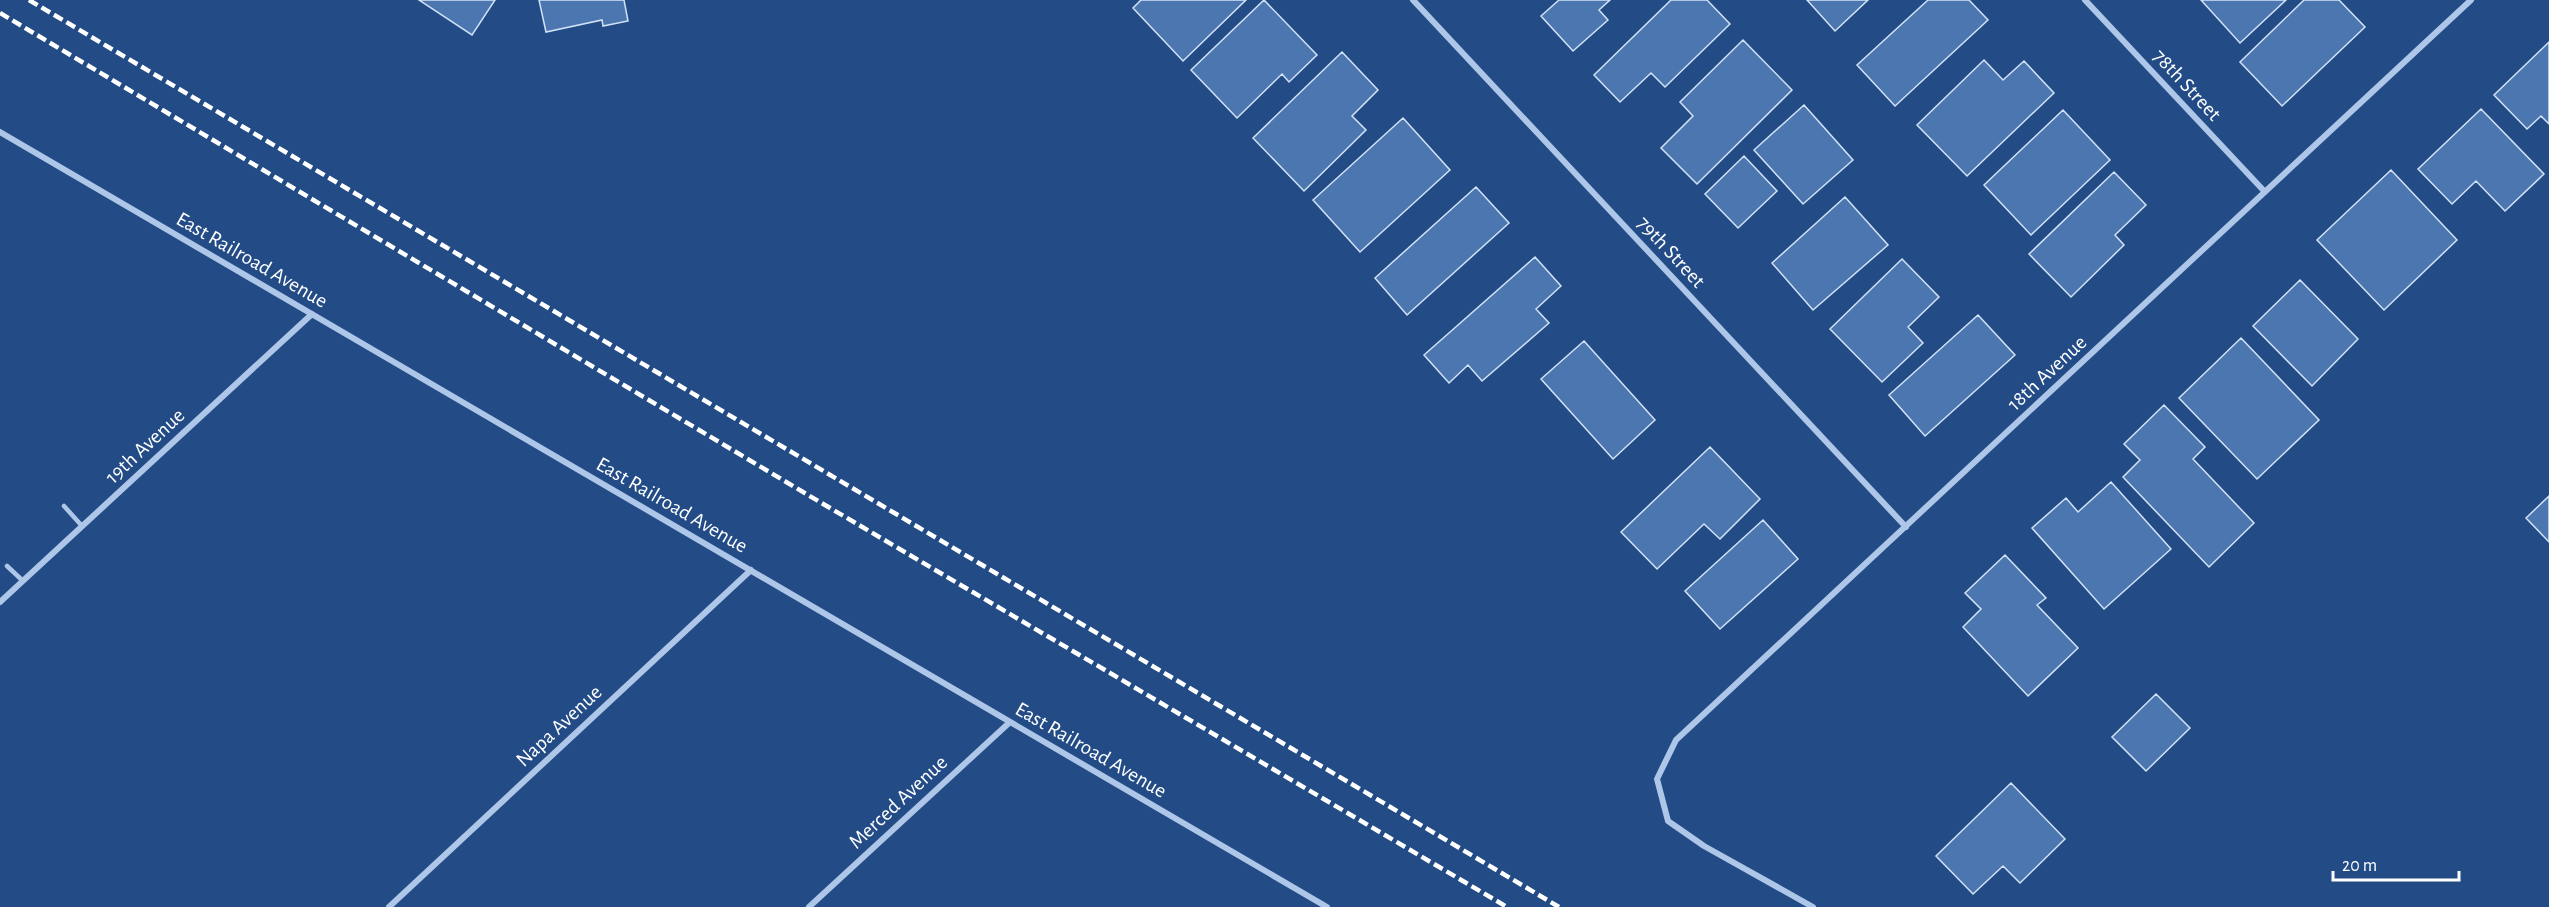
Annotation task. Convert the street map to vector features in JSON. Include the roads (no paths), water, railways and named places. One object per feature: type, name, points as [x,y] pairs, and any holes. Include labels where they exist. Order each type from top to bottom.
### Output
[{"type":"street","name":"79th Street","points":[[1413,0],[1906,527]]},
{"type":"street","name":"78th Street","points":[[2085,0],[2265,192]]},
{"type":"street","name":"18th Avenue","points":[[1813,907],[1704,846],[1668,821],[1657,779],[1676,740],[2471,0]]},
{"type":"street","name":"East Railroad Avenue","points":[[0,132],[1327,907]]},
{"type":"street","name":"19th Avenue","points":[[0,602],[312,314]]},
{"type":"street","name":"Napa Avenue","points":[[389,907],[750,570]]},
{"type":"street","name":"Merced Avenue","points":[[809,907],[1010,722]]},
{"type":"lane","points":[[64,506],[82,526]]},
{"type":"lane","points":[[7,566],[22,581]]},
{"type":"railway","points":[[29,0],[1559,907]]},
{"type":"railway","points":[[0,13],[808,495],[1507,907]]}]
